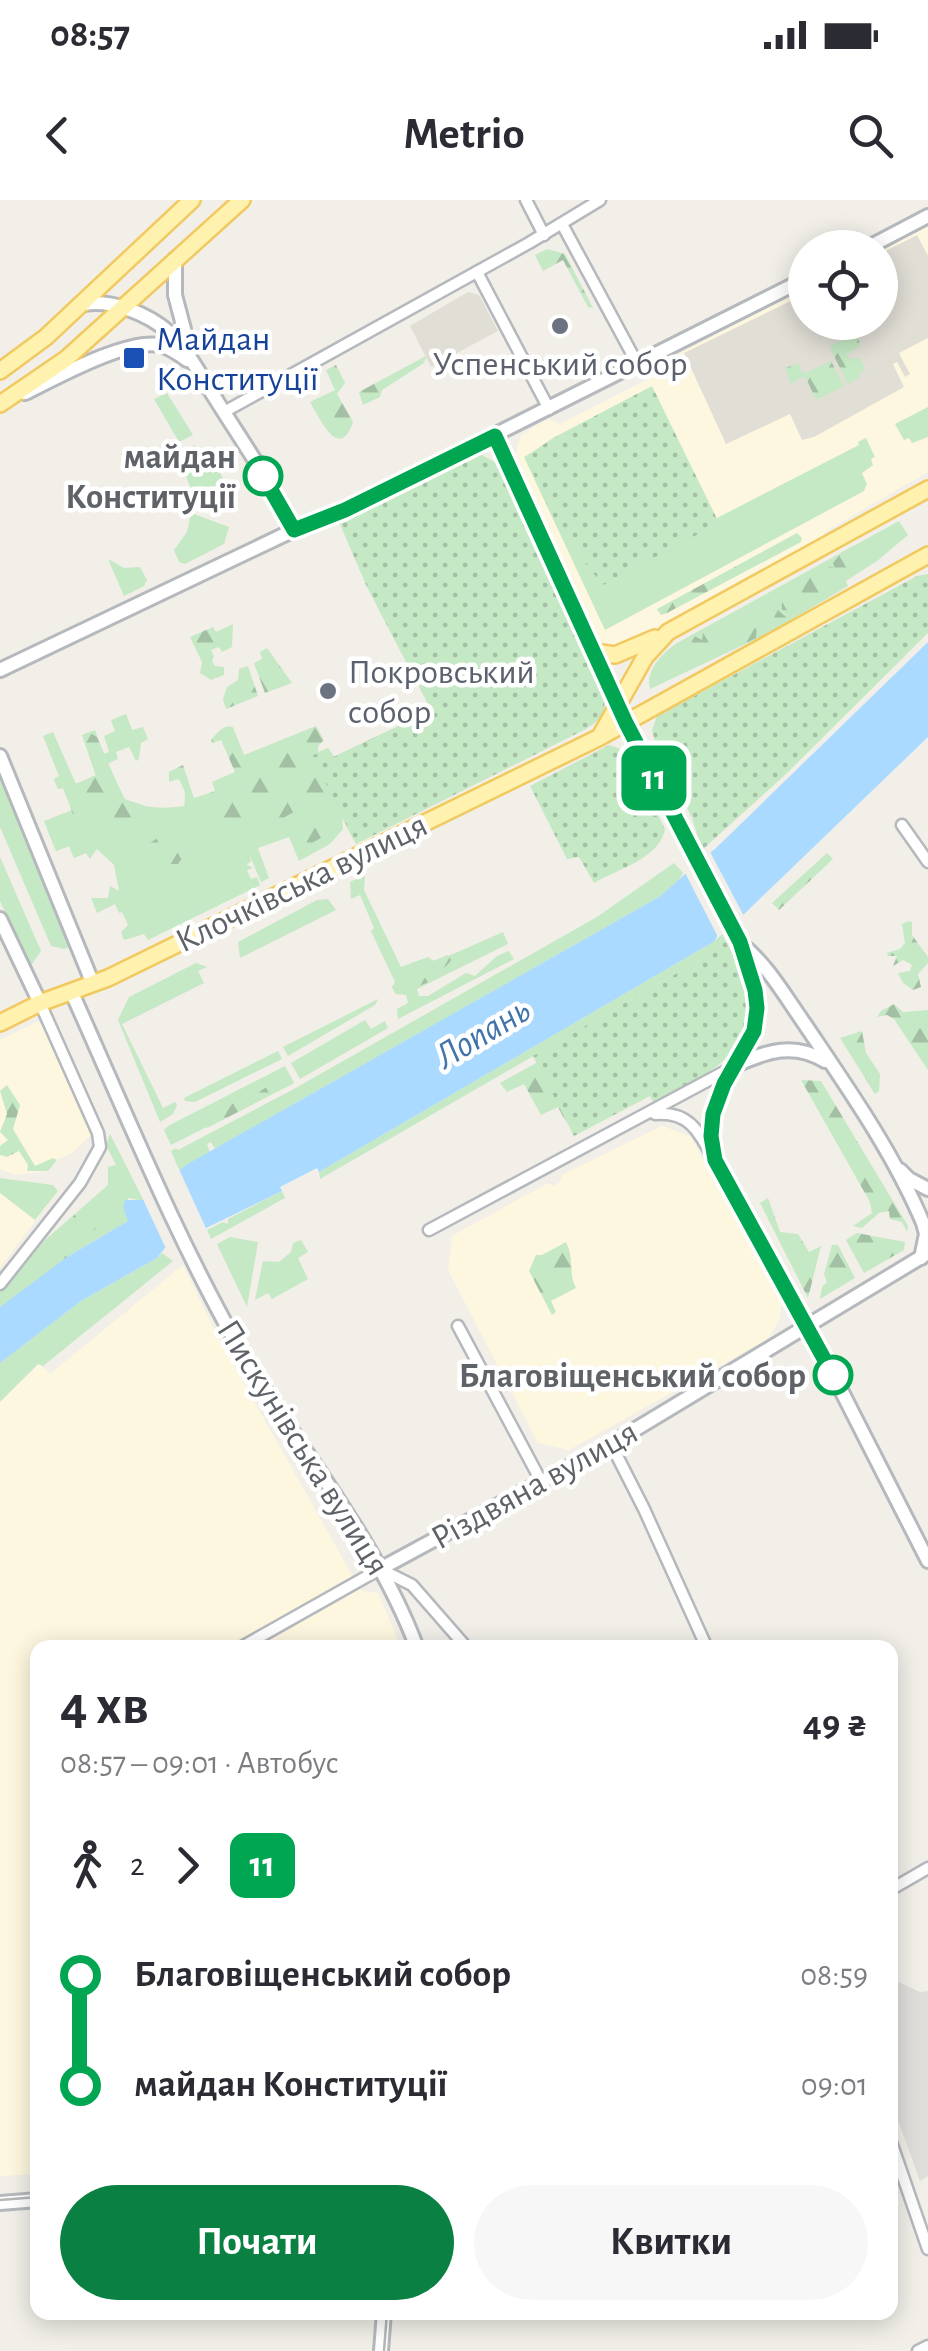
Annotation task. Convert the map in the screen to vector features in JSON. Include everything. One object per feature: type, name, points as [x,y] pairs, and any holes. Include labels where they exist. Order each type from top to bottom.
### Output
[{"type":"main road","points":[[0,371],[46,337],[192,200]]},
{"type":"main road","points":[[0,405],[53,370],[242,200]]},
{"type":"main road","points":[[594,652],[615,655],[668,632],[926,495]]},
{"type":"main road","name":"Клочківська вулиця","points":[[0,1024],[94,984],[626,723],[928,556]]},
{"type":"main road","points":[[600,736],[645,658],[668,632]]},
{"type":"street","points":[[526,200],[544,234]]},
{"type":"street","points":[[224,412],[600,200]]},
{"type":"street","points":[[898,232],[928,216]]},
{"type":"street","points":[[562,224],[638,364]]},
{"type":"street","points":[[175,260],[174,295],[193,364]]},
{"type":"street","points":[[477,272],[548,409]]},
{"type":"street","points":[[0,670],[294,530],[345,510],[788,288]]},
{"type":"street","points":[[79,305],[95,302],[124,308],[166,330],[224,412],[294,530]]},
{"type":"street","points":[[0,405],[91,363],[144,346],[169,349],[193,364]]},
{"type":"street","points":[[495,436],[626,723],[740,942],[755,990],[757,1008],[752,1034],[713,1114],[715,1160]]},
{"type":"street","points":[[0,756],[94,984]]},
{"type":"street","points":[[902,824],[928,862]]},
{"type":"street","points":[[0,918],[98,1133],[100,1147],[80,1183],[0,1284]]},
{"type":"street","points":[[740,942],[755,954],[832,1064],[892,1160],[924,1224],[924,1256]]},
{"type":"street","name":"Пискунівська вулиця","points":[[72,994],[188,1249],[258,1380],[396,1596],[414,1640]]},
{"type":"street","points":[[429,1230],[735,1066],[772,1050],[809,1052],[832,1064]]},
{"type":"street","points":[[644,1116],[667,1113],[682,1116],[694,1126],[807,1326],[928,1561]]},
{"type":"street","points":[[892,1160],[909,1179],[928,1189]]},
{"type":"street","name":"Різдвяна вулиця","points":[[254,1640],[542,1483],[924,1256]]},
{"type":"street","points":[[458,1326],[542,1483]]},
{"type":"street","points":[[610,1444],[703,1640]]},
{"type":"street","points":[[380,1569],[412,1585],[460,1640]]},
{"type":"street","points":[[898,1885],[928,1868]]},
{"type":"street","points":[[898,2164],[928,2249]]},
{"type":"street","points":[[898,2178],[906,2188]]},
{"type":"street","points":[[0,2204],[30,2201]]},
{"type":"street","points":[[381,2351],[383,2320]]},
{"type":"street","points":[[918,2351],[928,2346]]},
{"type":"shaded area","points":[[928,223],[928,472],[828,530],[810,551],[619,652],[601,650],[515,455],[521,435],[548,419],[560,424],[648,379],[646,373],[788,296],[788,340],[898,340],[898,239]]},
{"type":"shaded area","points":[[917,235],[928,256],[928,338],[899,353],[910,374],[905,377],[897,362],[893,364],[904,387],[814,437],[802,440],[790,414],[726,444],[684,353],[788,302],[788,340],[898,340],[898,245]]},
{"type":"shaded area","points":[[468,292],[479,295],[498,331],[431,367],[410,326]]},
{"type":"shaded area","points":[[37,1022],[46,1027],[91,1135],[48,1171],[15,1175],[0,1169],[0,1040]]},
{"type":"shaded area","points":[[662,1126],[690,1136],[775,1289],[782,1304],[779,1320],[768,1339],[569,1450],[538,1443],[448,1270],[452,1236]]},
{"type":"shaded area","points":[[0,1178],[53,1185],[58,1191],[0,1268]]},
{"type":"shaded area","points":[[183,1265],[218,1337],[348,1568],[362,1591],[378,1593],[398,1640],[30,1640],[30,2174],[0,2176],[0,1402],[39,1364],[50,1374]]},
{"type":"shaded area","points":[[898,1982],[920,1992],[928,1991],[928,2176],[920,2181],[898,2120]]},
{"type":"green space","points":[[547,249],[565,254],[593,308],[588,307],[563,260],[543,271],[535,255]]},
{"type":"green space","points":[[842,340],[858,340],[861,346],[847,354],[849,359],[860,358],[865,369],[860,377],[848,384],[829,346]]},
{"type":"green space","points":[[426,356],[424,363],[382,390],[380,397],[363,405],[359,392]]},
{"type":"green space","points":[[831,361],[844,386],[816,400],[806,378],[791,384],[785,368],[799,363],[806,373]]},
{"type":"green space","points":[[336,365],[345,383],[337,394],[353,422],[342,438],[329,433],[310,402],[335,390],[326,370]]},
{"type":"green space","points":[[652,386],[719,523],[603,585],[548,507],[528,455]]},
{"type":"green space","points":[[167,393],[193,435],[179,442],[154,399]]},
{"type":"green space","points":[[928,407],[928,437],[912,443],[909,438],[904,440],[895,424]]},
{"type":"green space","points":[[866,438],[875,457],[871,459],[873,465],[862,473],[867,484],[864,491],[605,630],[524,457],[547,444],[610,573]]},
{"type":"green space","points":[[195,445],[201,459],[209,456],[235,497],[232,505],[192,491],[176,453]]},
{"type":"green space","points":[[482,455],[504,467],[602,690],[604,709],[584,730],[356,844],[312,756],[328,748],[334,757],[422,715],[427,702],[367,587],[339,522]]},
{"type":"green space","points":[[191,513],[229,527],[224,544],[185,564],[179,562],[174,550],[187,532]]},
{"type":"green space","points":[[899,521],[908,535],[846,581],[848,586],[769,633],[650,689],[656,663],[677,643]]},
{"type":"green space","points":[[797,533],[801,542],[667,613],[661,615],[657,609]]},
{"type":"green space","points":[[853,546],[871,547],[878,554],[871,563],[850,554],[854,563],[843,568],[843,585],[830,596],[821,595],[813,606],[812,598],[805,600],[800,611],[782,610],[781,594],[824,565],[835,568],[833,563],[842,552]]},
{"type":"green space","points":[[108,559],[124,568],[140,567],[147,580],[144,586],[124,596]]},
{"type":"green space","points":[[928,574],[928,633],[785,775],[702,850],[692,818],[655,741],[652,730],[657,716],[917,576]]},
{"type":"green space","points":[[771,595],[787,618],[779,628],[762,626],[762,634],[757,627],[756,638],[723,649],[718,634],[714,637],[711,633],[713,628],[722,627],[725,622],[730,626],[746,624],[750,604]]},
{"type":"green space","points":[[377,606],[469,742],[353,839],[342,818],[343,829],[330,844],[299,861],[289,837],[258,848],[269,878],[261,882],[250,856],[251,862],[246,864],[253,868],[247,870],[251,879],[257,877],[260,885],[148,940],[144,934],[124,940],[121,932],[128,925],[122,912],[115,904],[97,913],[91,898],[108,898],[110,886],[119,891],[114,865],[97,849],[90,859],[86,853],[74,858],[69,846],[56,851],[44,821],[72,810],[63,788],[58,789],[54,779],[59,776],[43,736],[53,732],[76,784],[96,775],[82,735],[95,730],[103,754],[109,752],[104,736],[115,731],[111,720],[126,714],[132,730],[143,727],[148,739],[141,743],[136,761],[129,747],[116,752],[118,759],[107,764],[125,799],[148,806],[201,803],[256,783],[328,748],[334,757],[423,715],[427,701]]},
{"type":"green space","points":[[377,606],[453,711],[345,810],[334,800],[316,803],[291,813],[271,830],[259,827],[255,821],[222,826],[206,810],[192,818],[184,812],[185,792],[179,779],[169,782],[169,772],[183,765],[194,798],[215,791],[212,782],[235,772],[221,740],[211,740],[223,728],[233,727],[244,755],[316,726],[324,740],[318,752],[328,748],[333,757],[422,715],[427,701]]},
{"type":"green space","points":[[233,624],[232,647],[222,652],[219,647],[211,650],[212,661],[215,666],[224,667],[224,675],[211,680],[200,673],[202,662],[190,637]]},
{"type":"green space","points":[[704,628],[716,642],[718,655],[711,653],[706,660],[700,653],[698,660],[689,662],[681,657],[683,641],[692,635],[702,640]]},
{"type":"green space","points":[[267,648],[292,683],[265,693],[254,663],[262,659],[260,652]]},
{"type":"green space","points":[[248,666],[258,696],[226,709],[223,699],[227,687],[238,680],[239,669]]},
{"type":"green space","points":[[88,732],[97,737],[124,799],[143,805],[136,823],[148,832],[138,840],[140,849],[136,855],[130,855],[109,829],[91,825],[89,837],[81,840],[83,854],[74,858],[69,846],[56,851],[47,829],[64,827],[79,818],[54,779],[59,777],[59,770],[68,768],[75,784],[96,776],[83,737]]},
{"type":"green space","points":[[609,745],[628,756],[665,829],[662,839],[647,855],[594,883],[579,857],[567,859],[530,786]]},
{"type":"green space","points":[[0,772],[71,946],[64,949],[51,946],[0,827]]},
{"type":"green space","points":[[321,814],[330,823],[324,836],[305,847],[293,845],[290,837],[298,834],[304,822]]},
{"type":"green space","points":[[163,835],[172,836],[184,848],[178,864],[163,864],[149,853],[148,844]]},
{"type":"green space","points":[[827,853],[833,859],[779,910],[772,903]]},
{"type":"green space","points":[[0,857],[41,951],[30,967],[0,901]]},
{"type":"green space","points":[[674,863],[683,873],[659,897],[215,1149],[211,1142],[207,1144],[210,1152],[180,1172],[171,1151],[292,1090],[597,917]]},
{"type":"green space","points":[[365,875],[364,890],[401,967],[428,957],[435,962],[503,932],[508,944],[417,989],[419,996],[428,996],[466,973],[475,976],[497,956],[509,951],[514,959],[398,1019],[397,1009],[408,1003],[406,995],[396,994],[392,987],[395,982],[371,931],[374,928],[360,895],[351,899],[350,882]]},
{"type":"green space","points":[[328,899],[336,910],[240,958],[238,942],[317,900]]},
{"type":"green space","points":[[912,922],[912,935],[928,957],[928,963],[918,974],[921,987],[913,990],[898,973],[910,971],[912,965],[903,960],[893,966],[897,956],[887,953],[905,943],[902,924]]},
{"type":"green space","points":[[722,934],[743,978],[749,1008],[746,1028],[737,1045],[692,1083],[654,1103],[650,1096],[574,1136],[533,1056],[719,949],[715,941]]},
{"type":"green space","points":[[715,941],[719,949],[320,1179],[319,1172]]},
{"type":"green space","points":[[448,955],[449,964],[427,983],[396,994],[392,987],[407,971]]},
{"type":"green space","points":[[196,963],[207,967],[198,971],[204,983],[122,1024],[163,1108],[175,1102],[177,1105],[173,1114],[160,1122],[118,1020],[129,997]]},
{"type":"green space","points":[[378,999],[375,1005],[288,1056],[283,1047]]},
{"type":"green space","points":[[894,1004],[903,1012],[928,1010],[928,1070],[894,1019],[887,1015],[877,1017]]},
{"type":"green space","points":[[365,1020],[371,1029],[385,1021],[388,1028],[300,1079],[291,1063]]},
{"type":"green space","points":[[862,1031],[866,1053],[880,1074],[879,1091],[875,1094],[840,1038]]},
{"type":"green space","points":[[278,1051],[282,1059],[195,1102],[185,1101],[184,1098]]},
{"type":"green space","points":[[558,1051],[566,1122],[558,1107],[541,1115],[524,1084],[507,1092],[500,1083]]},
{"type":"green space","points":[[285,1066],[294,1083],[171,1145],[164,1130],[168,1126]]},
{"type":"green space","points":[[288,1072],[294,1083],[207,1128],[207,1118],[220,1118],[241,1094],[255,1095]]},
{"type":"green space","points":[[801,1080],[821,1081],[908,1226],[907,1232],[902,1222],[890,1219],[889,1211],[879,1213],[862,1228],[853,1226],[872,1213],[870,1202]]},
{"type":"green space","points":[[7,1085],[20,1105],[13,1129],[35,1166],[57,1160],[48,1171],[27,1171],[28,1165],[19,1151],[7,1157],[0,1155],[0,1146],[8,1140],[0,1132],[7,1114],[0,1091]]},
{"type":"green space","points":[[110,1134],[144,1201],[128,1198],[128,1221],[67,1257],[0,1307],[0,1271],[12,1278],[44,1241],[108,1185],[108,1167],[116,1165],[106,1145]]},
{"type":"green space","points":[[0,1178],[53,1185],[58,1191],[35,1220],[0,1193]]},
{"type":"green space","points":[[282,1191],[285,1198],[211,1239],[207,1230],[223,1222],[228,1224],[228,1219]]},
{"type":"green space","points":[[768,1198],[780,1232],[798,1234],[809,1252],[821,1246],[808,1298],[760,1203]]},
{"type":"green space","points":[[101,1204],[103,1213],[99,1225],[93,1231],[77,1227],[73,1216]]},
{"type":"green space","points":[[857,1233],[905,1242],[904,1250],[864,1273],[846,1240]]},
{"type":"green space","points":[[230,1237],[258,1242],[247,1307],[217,1244]]},
{"type":"green space","points":[[301,1240],[308,1252],[298,1258],[308,1279],[272,1299],[268,1293],[255,1300],[263,1261],[279,1262],[291,1252],[293,1243]]},
{"type":"green space","points":[[566,1242],[576,1288],[551,1301],[556,1312],[552,1315],[529,1271],[536,1255]]},
{"type":"green space","points":[[832,1245],[838,1245],[855,1278],[820,1299],[827,1282],[824,1274]]},
{"type":"green space","points":[[56,1247],[67,1257],[0,1307],[0,1271],[13,1263],[9,1273],[17,1275],[29,1262]]},
{"type":"green space","points":[[162,1253],[173,1261],[43,1366],[38,1364],[0,1402],[0,1363],[81,1301]]},
{"type":"water","name":"Лопань","points":[[928,642],[928,737],[715,941],[319,1172],[317,1168],[280,1187],[282,1191],[165,1248],[157,1258],[81,1301],[0,1363],[0,1307],[67,1257],[128,1221],[125,1200],[144,1200],[186,1165],[659,897],[715,849]]},
{"type":"pier","points":[[708,848],[745,918],[718,937],[682,867]]},
{"type":"pier","points":[[178,1167],[209,1235],[168,1253],[141,1195]]},
{"type":"tram line","points":[[0,2200],[30,2198]]},
{"type":"tram line","points":[[384,2351],[386,2320]]},
{"type":"bus line","name":"11","points":[[263,476],[294,530],[345,510],[495,436],[626,723],[740,942],[756,996],[756,1018],[748,1046],[717,1101],[711,1147],[833,1375]]},
{"type":"place","name":"Успенський собор","points":[[560,326]]},
{"type":"place","name":"Майдан Конституції","points":[[134,358]]},
{"type":"place","name":"майдан Конституції","points":[[263,476]]},
{"type":"place","name":"Покровський собор","points":[[328,691]]},
{"type":"place","name":"Благовіщенський собор","points":[[833,1375]]}]
